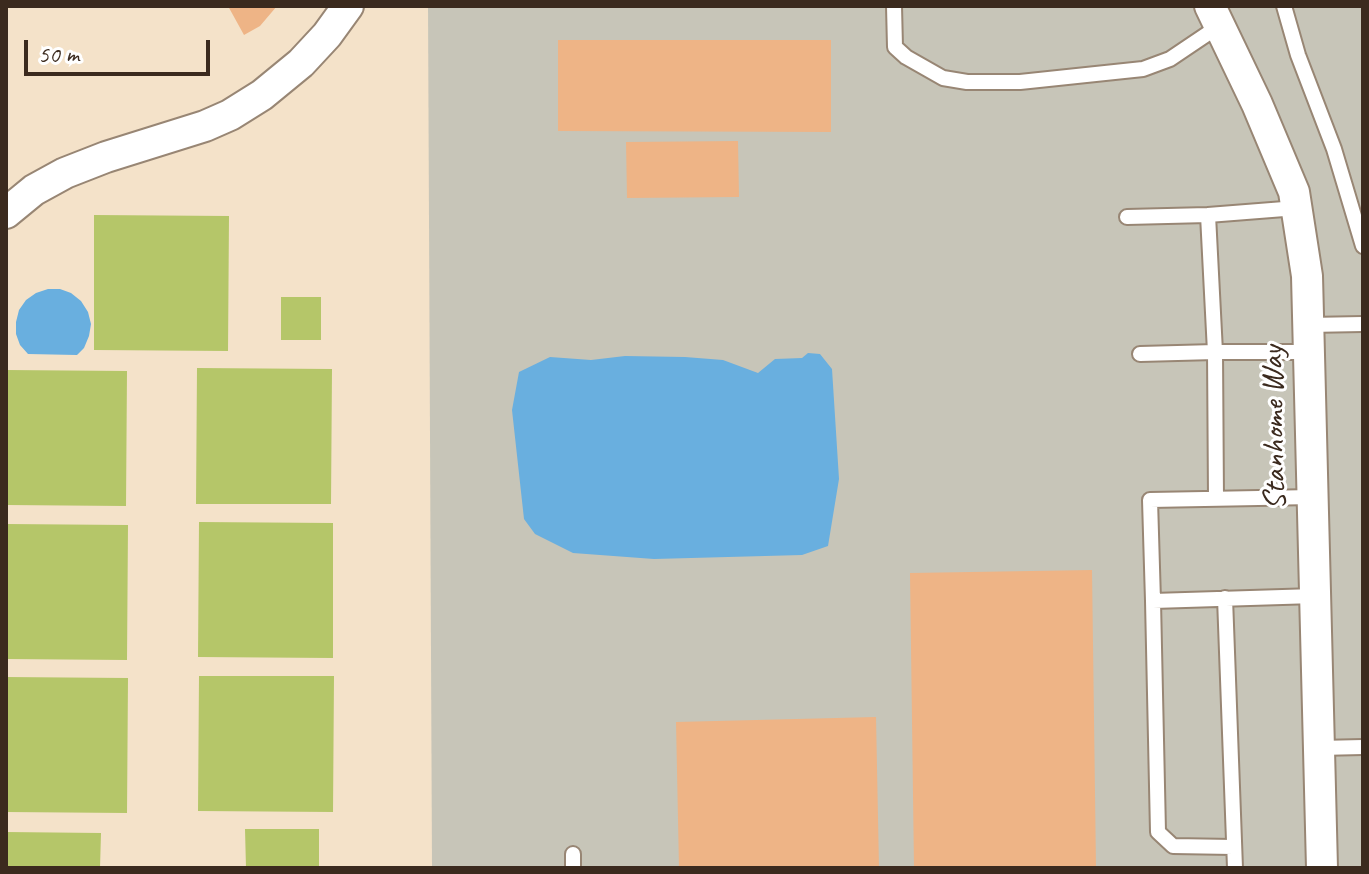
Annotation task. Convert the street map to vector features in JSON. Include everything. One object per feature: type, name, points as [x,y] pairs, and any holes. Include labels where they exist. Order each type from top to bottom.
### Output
[{"type":"street","points":[[6,213],[34,190],[76,168],[230,115],[273,87],[301,63],[348,6]]},
{"type":"street","name":"Stanhome Way","points":[[1215,16],[1294,192],[1307,276],[1322,868]]},
{"type":"lane","points":[[894,6],[895,47],[906,57],[943,78],[967,82],[1020,82],[1143,69],[1170,59],[1215,16]]},
{"type":"lane","points":[[1284,6],[1298,55],[1334,149],[1363,246]]},
{"type":"lane","points":[[1127,217],[1297,208]]},
{"type":"lane","points":[[1208,215],[1215,352],[1216,499]]},
{"type":"lane","points":[[1140,354],[1215,352],[1309,338],[1363,324]]},
{"type":"lane","points":[[1233,847],[1173,846],[1158,832],[1150,500],[1313,497]]},
{"type":"lane","points":[[1153,601],[1315,596]]},
{"type":"lane","points":[[1225,598],[1235,868]]},
{"type":"lane","points":[[1319,748],[1363,747]]},
{"type":"shaded area","points":[[428,6],[1363,6],[1363,868],[432,868]]},
{"type":"green space","points":[[94,215],[229,216],[228,351],[94,350]]},
{"type":"green space","points":[[281,297],[321,297],[321,340],[281,340]]},
{"type":"green space","points":[[197,368],[332,369],[331,504],[196,504]]},
{"type":"green space","points":[[6,370],[127,371],[126,506],[6,505]]},
{"type":"green space","points":[[199,522],[333,523],[333,658],[198,657]]},
{"type":"green space","points":[[6,524],[128,525],[127,660],[6,659]]},
{"type":"green space","points":[[199,676],[334,676],[333,812],[198,811]]},
{"type":"green space","points":[[6,677],[128,678],[127,813],[6,812]]},
{"type":"green space","points":[[245,829],[319,829],[319,868],[246,868]]},
{"type":"green space","points":[[6,832],[101,833],[100,868],[6,868]]},
{"type":"water","points":[[48,289],[71,293],[88,312],[91,324],[89,336],[77,355],[28,354],[20,345],[16,334],[19,310],[26,300]]},
{"type":"water","points":[[808,353],[820,354],[832,369],[839,479],[828,546],[802,555],[654,559],[573,553],[535,534],[524,519],[512,410],[519,372],[550,357],[591,360],[625,356],[723,360],[758,373],[775,359],[802,358]]},
{"type":"building","points":[[228,6],[277,6],[260,26],[244,35]]},
{"type":"building","points":[[558,40],[831,40],[831,132],[558,131]]},
{"type":"building","points":[[738,141],[739,197],[627,198],[626,142]]},
{"type":"building","points":[[1092,570],[1096,868],[914,868],[910,573]]},
{"type":"building","points":[[876,717],[879,868],[679,868],[676,722]]}]
